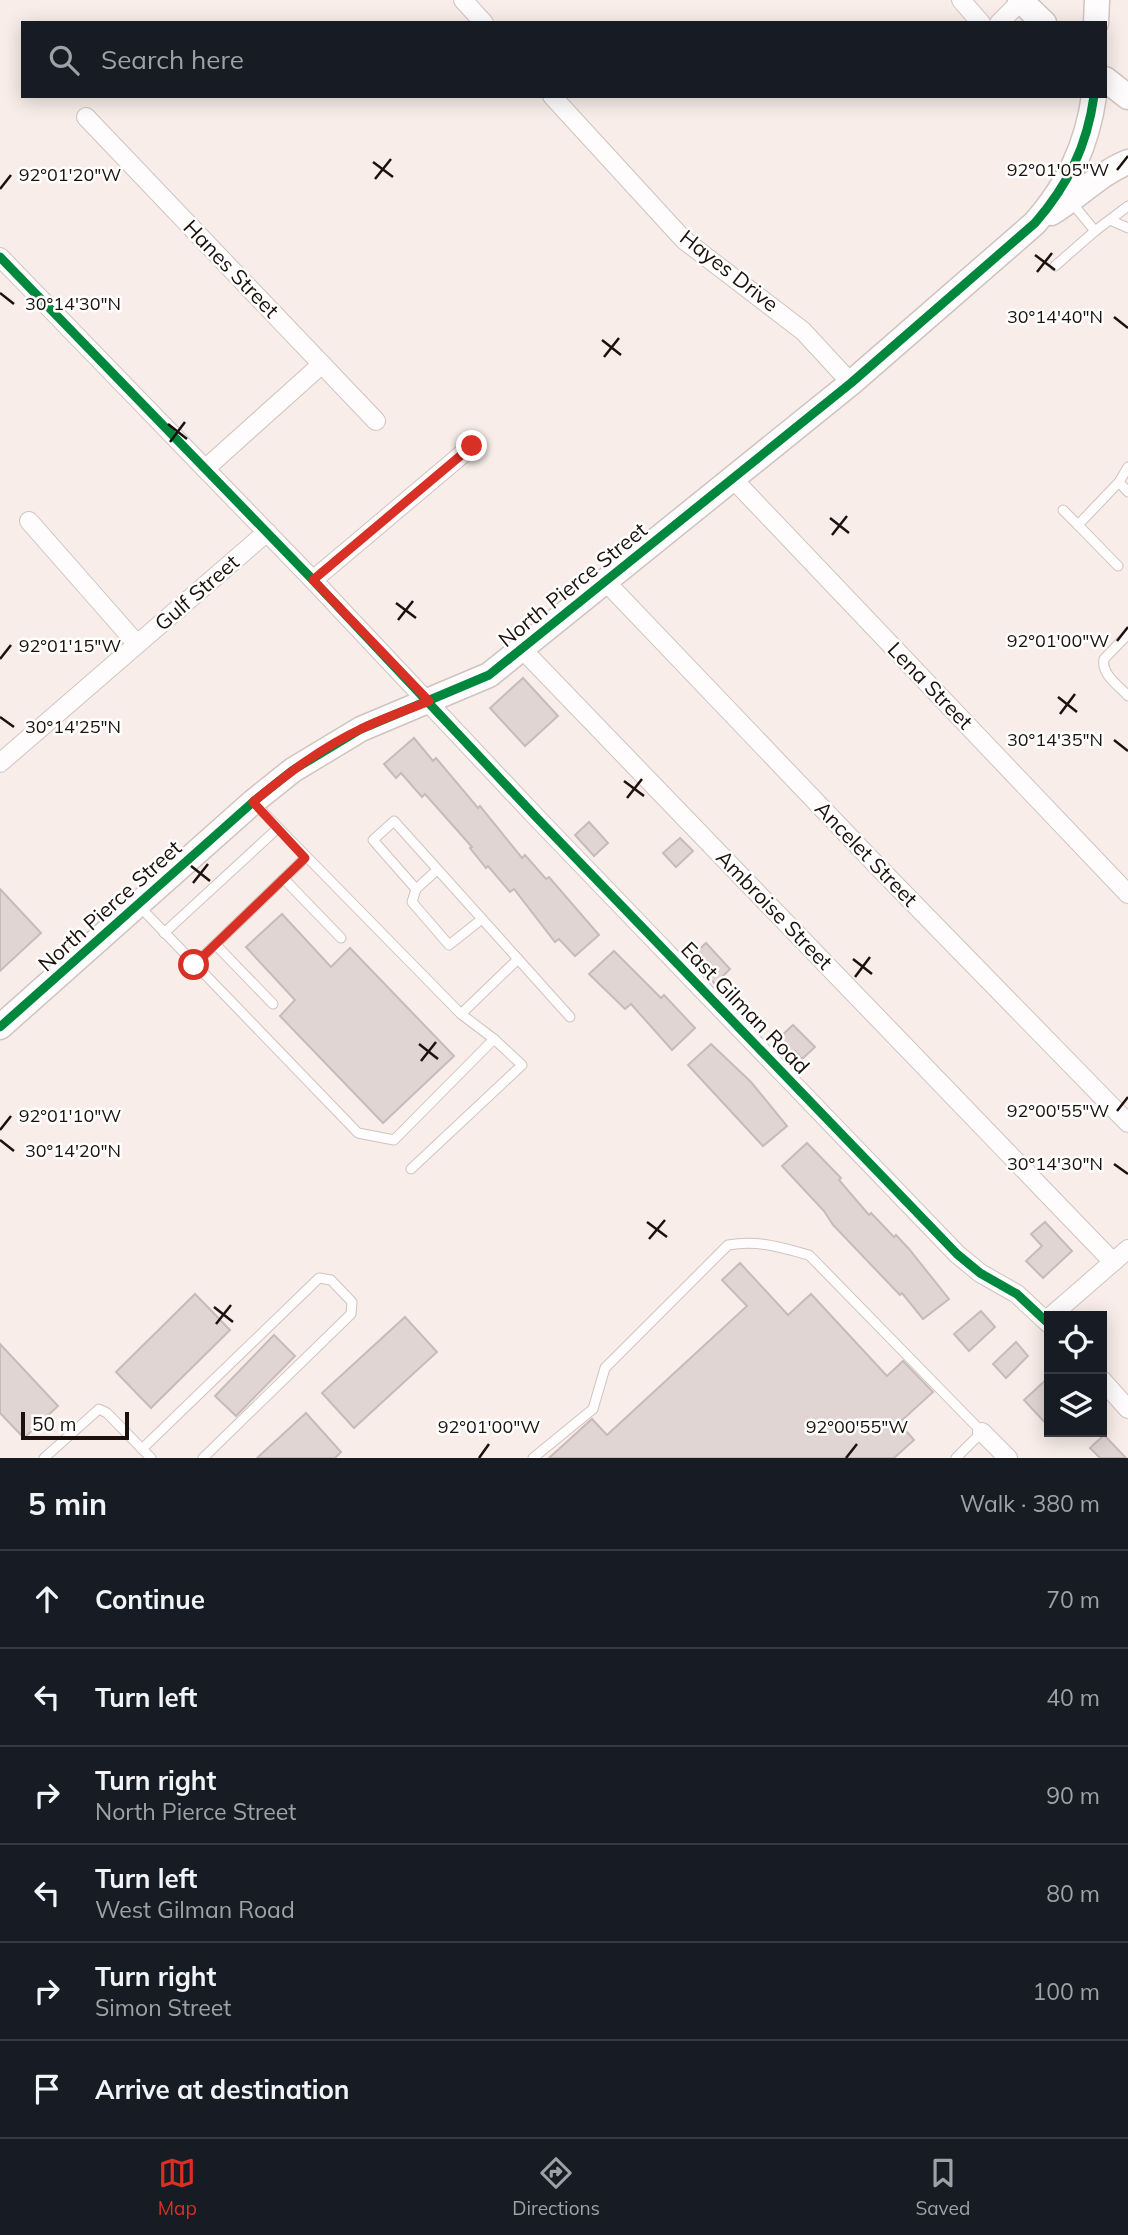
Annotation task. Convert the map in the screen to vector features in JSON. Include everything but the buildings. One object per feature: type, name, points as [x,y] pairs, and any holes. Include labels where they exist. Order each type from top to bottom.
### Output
[{"type":"street","points":[[463,0],[482,21]]},
{"type":"street","points":[[961,0],[979,21]]},
{"type":"street","points":[[1001,21],[1020,0],[1042,21]]},
{"type":"street","points":[[1096,21],[1097,0]]},
{"type":"street","points":[[1107,81],[1128,97]]},
{"type":"street","name":"Hayes Drive","points":[[554,98],[684,240],[793,322],[851,383]]},
{"type":"street","name":"North Pierce Street","points":[[0,1027],[253,802],[293,770],[361,729],[489,675],[851,383],[1035,223],[1055,200],[1084,144],[1094,98]]},
{"type":"street","name":"Hanes Street","points":[[86,117],[376,421]]},
{"type":"street","points":[[1035,223],[1071,202],[1117,166],[1128,162]]},
{"type":"street","name":"East Gilman Road","points":[[0,257],[267,532],[537,818],[957,1254],[980,1273],[1017,1294],[1044,1316]]},
{"type":"street","points":[[205,469],[322,363]]},
{"type":"street","points":[[313,580],[472,446]]},
{"type":"street","name":"Lena Street","points":[[733,479],[1128,894]]},
{"type":"street","points":[[29,521],[138,644]]},
{"type":"street","name":"Gulf Street","points":[[0,763],[267,532]]},
{"type":"street","name":"Ancelet Street","points":[[606,582],[1128,1123]]},
{"type":"street","name":"Ambroise Street","points":[[522,649],[1113,1262]]},
{"type":"street","points":[[1059,1311],[1128,1249]]},
{"type":"street","points":[[1107,1386],[1128,1409]]},
{"type":"street","points":[[982,1432],[1008,1458]]},
{"type":"lane","points":[[1071,202],[1096,231]]},
{"type":"lane","points":[[1055,266],[1128,206]]},
{"type":"lane","points":[[1110,220],[1128,228]]},
{"type":"lane","points":[[1078,525],[1119,482],[1128,467]]},
{"type":"lane","points":[[1119,482],[1128,492]]},
{"type":"lane","points":[[1063,510],[1118,565]]},
{"type":"lane","points":[[1128,634],[1104,659],[1103,664],[1105,672],[1128,696]]},
{"type":"lane","points":[[253,802],[305,858],[461,1014],[522,1065],[411,1169]]},
{"type":"lane","points":[[416,889],[373,840],[394,821],[570,1017]]},
{"type":"lane","points":[[164,933],[278,828]]},
{"type":"lane","points":[[194,965],[305,858]]},
{"type":"lane","points":[[437,870],[416,889],[412,902],[449,945],[482,919]]},
{"type":"lane","points":[[284,879],[341,938]]},
{"type":"lane","points":[[138,905],[358,1133],[394,1140],[494,1039]]},
{"type":"lane","points":[[216,944],[273,1004]]},
{"type":"lane","points":[[461,1014],[518,959]]},
{"type":"lane","points":[[533,1458],[593,1409],[605,1368],[614,1358],[728,1245],[750,1242],[771,1244],[809,1255],[982,1432],[956,1458]]},
{"type":"lane","points":[[142,1449],[319,1278],[331,1280],[352,1302],[351,1314],[203,1458]]},
{"type":"lane","points":[[44,1458],[99,1409],[107,1413],[151,1458]]},
{"type":"cycle path","points":[[0,1027],[253,802],[293,770],[361,729],[489,675],[851,383],[1035,223],[1047,209],[1081,148],[1094,98]]},
{"type":"cycle path","points":[[0,257],[313,580],[537,818],[957,1254],[980,1273],[1017,1294],[1044,1319]]},
{"type":"route","points":[[194,965],[305,858],[253,802],[293,770],[327,748],[361,729],[429,701],[313,580],[472,446]]}]
